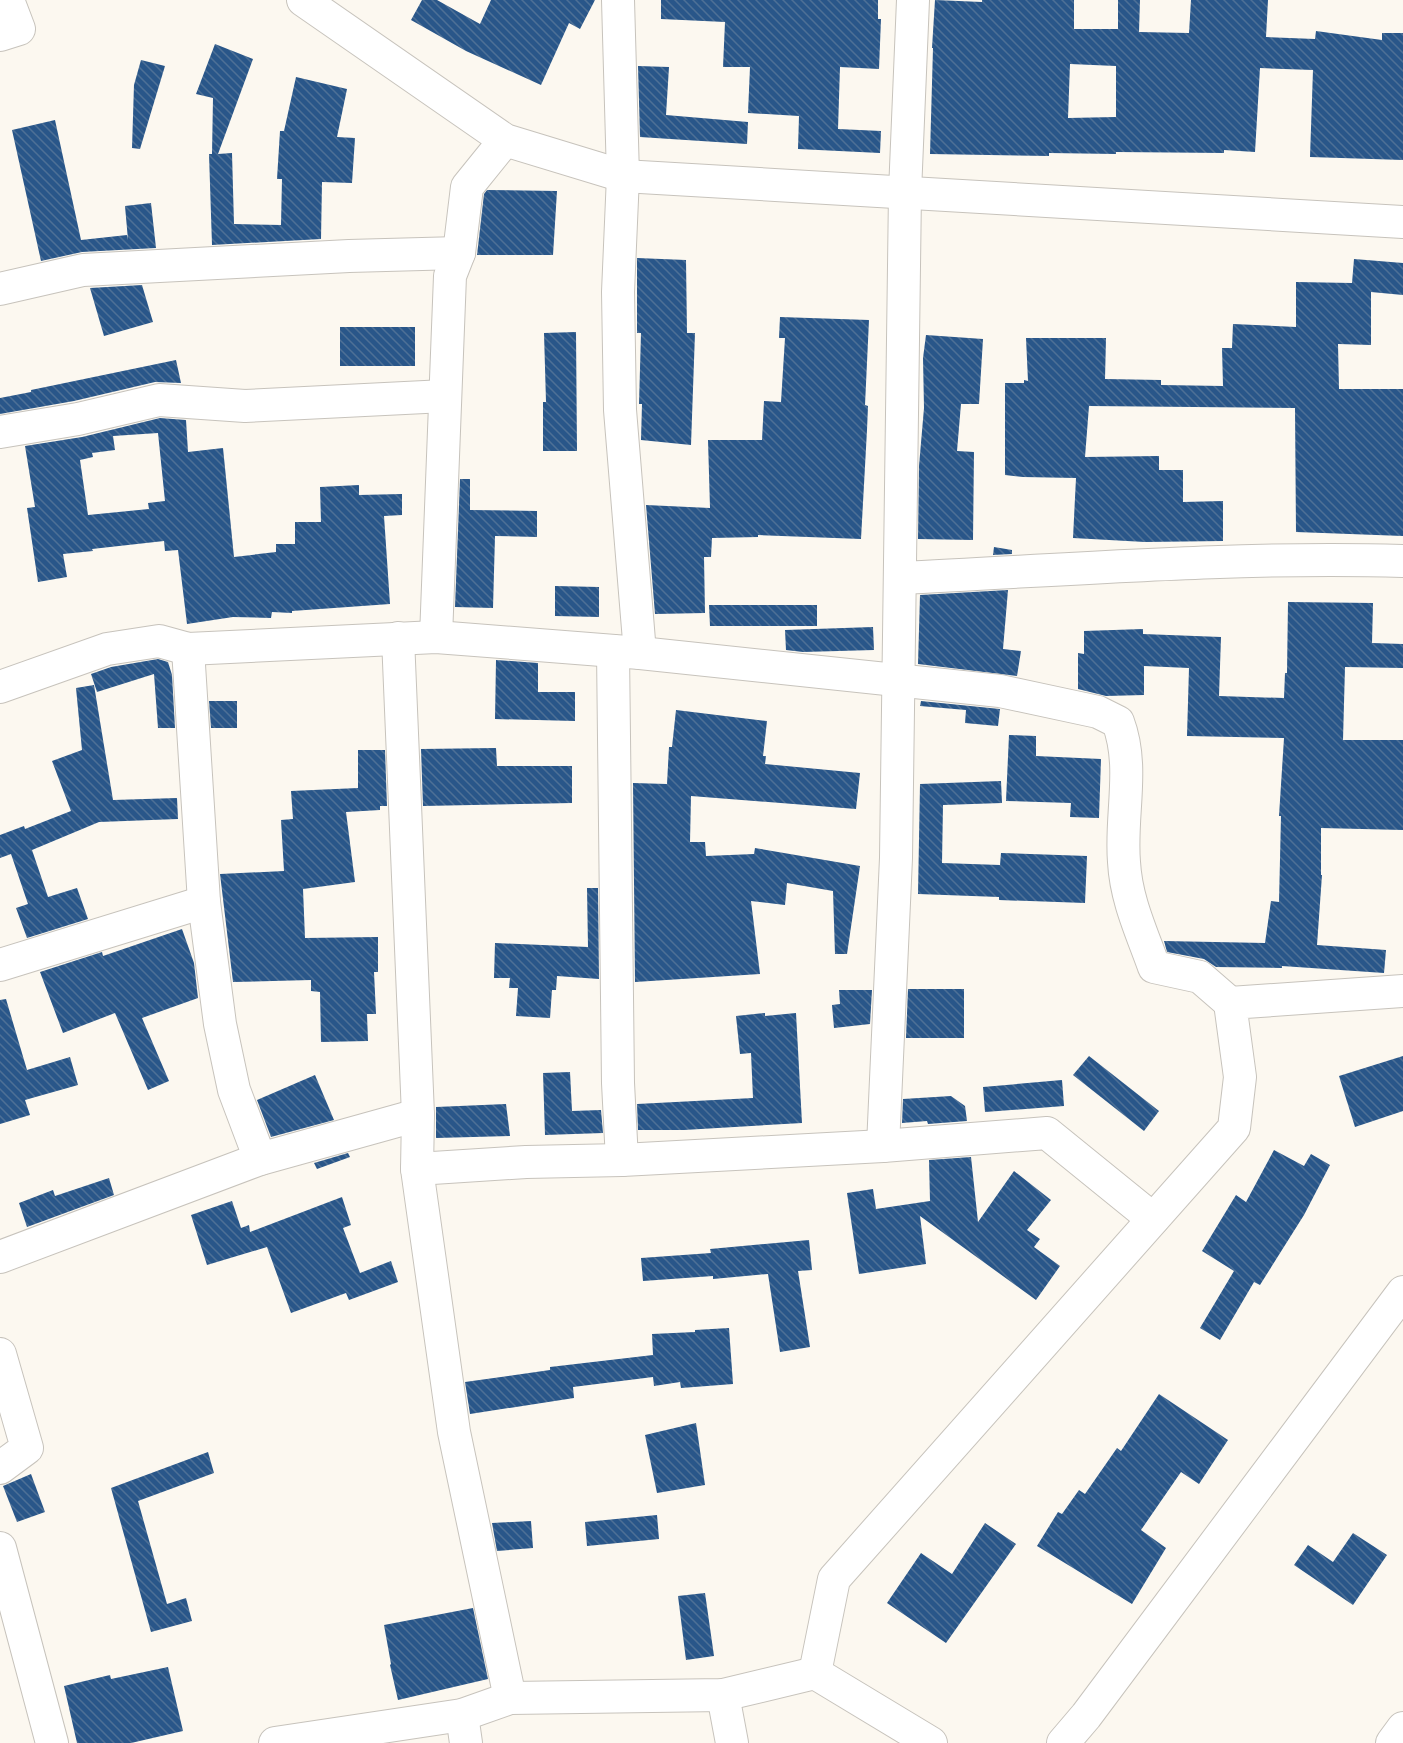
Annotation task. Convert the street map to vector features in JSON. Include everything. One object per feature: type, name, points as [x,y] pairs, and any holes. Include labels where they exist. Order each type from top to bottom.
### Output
[{"type":"street","points":[[0,35],[19,29],[8,0]]},
{"type":"street","points":[[303,0],[505,140],[623,176],[1403,222]]},
{"type":"street","points":[[618,0],[623,176],[618,291],[627,652],[618,1083],[622,1160]]},
{"type":"street","points":[[884,1146],[896,858],[905,192],[913,0]]},
{"type":"street","points":[[436,637],[450,276],[459,253],[467,187],[505,140]]},
{"type":"street","points":[[0,289],[84,270],[349,256],[459,253]]},
{"type":"street","points":[[0,432],[78,419],[159,400],[246,406],[445,396]]},
{"type":"street","points":[[900,578],[1202,564],[1346,560],[1403,561]]},
{"type":"street","points":[[0,687],[107,649],[159,641],[188,649],[436,637],[627,652],[1000,691],[1098,712],[1118,722],[1122,731],[1128,776],[1122,827],[1129,900],[1154,968],[1200,977],[1230,1003],[1240,1077],[1234,1128],[834,1579],[814,1672]]},
{"type":"street","points":[[398,638],[418,1114],[417,1169],[454,1432],[510,1698]]},
{"type":"street","points":[[188,649],[204,902],[220,1024],[234,1090],[260,1159]]},
{"type":"street","points":[[0,965],[204,902]]},
{"type":"street","points":[[1230,1003],[1403,991]]},
{"type":"street","points":[[0,1257],[260,1159],[418,1114]]},
{"type":"street","points":[[417,1169],[884,1146],[1047,1133],[1153,1219]]},
{"type":"street","points":[[1063,1743],[1086,1716],[1403,1292]]},
{"type":"street","points":[[0,1354],[27,1448],[0,1468]]},
{"type":"street","points":[[0,1548],[52,1743]]},
{"type":"street","points":[[275,1743],[464,1729],[510,1698],[723,1695],[814,1672],[931,1743]]},
{"type":"street","points":[[723,1695],[732,1743]]},
{"type":"street","points":[[1392,1743],[1403,1728]]},
{"type":"building","points":[[422,0],[437,0],[480,24],[491,0],[595,0],[580,29],[569,23],[541,85],[466,51],[411,20]]},
{"type":"building","points":[[661,0],[878,0],[878,19],[881,19],[879,69],[840,67],[838,129],[881,131],[880,153],[798,149],[799,116],[748,113],[750,67],[723,67],[725,22],[661,19]]},
{"type":"building","points":[[935,0],[982,2],[982,0],[1074,0],[1074,29],[1118,29],[1118,0],[1140,0],[1139,32],[1189,33],[1191,0],[1268,0],[1266,37],[1315,39],[1316,31],[1382,40],[1382,33],[1403,33],[1403,160],[1310,157],[1313,70],[1260,68],[1255,152],[1224,150],[1224,153],[1049,153],[1049,156],[930,154]],"holes":[[[1070,64],[1116,66],[1116,117],[1068,118]]]},
{"type":"building","points":[[215,44],[253,59],[218,154],[232,153],[234,224],[281,225],[282,179],[277,179],[280,131],[284,131],[296,77],[347,89],[337,137],[355,138],[352,183],[322,182],[321,239],[212,245],[209,154],[212,154],[213,98],[196,94]]},
{"type":"building","points":[[141,60],[165,66],[140,149],[132,148],[134,85]]},
{"type":"building","points":[[638,66],[669,67],[666,115],[748,122],[747,144],[640,137]]},
{"type":"building","points":[[55,120],[81,240],[127,235],[128,240],[125,206],[151,203],[156,248],[82,252],[41,261],[12,130]]},
{"type":"building","points":[[487,190],[557,191],[553,255],[477,255],[484,194]]},
{"type":"building","points":[[637,258],[686,260],[687,333],[695,333],[691,445],[641,440],[642,404],[639,404],[641,333],[637,333]]},
{"type":"building","points":[[1354,259],[1403,263],[1403,295],[1371,292],[1371,345],[1338,344],[1339,389],[1403,389],[1403,536],[1296,532],[1295,408],[1089,406],[1085,457],[1159,456],[1159,470],[1183,470],[1183,502],[1223,501],[1223,541],[1145,542],[1073,538],[1076,478],[1005,475],[1005,383],[1028,381],[1026,338],[1106,338],[1105,379],[1161,380],[1161,385],[1223,386],[1222,348],[1232,348],[1233,324],[1296,327],[1296,282],[1352,283]]},
{"type":"building","points":[[142,285],[153,322],[104,336],[90,288]]},
{"type":"building","points":[[780,317],[869,320],[865,405],[868,406],[861,539],[758,535],[758,537],[712,538],[711,557],[704,557],[705,613],[655,614],[646,505],[710,508],[708,440],[762,440],[764,401],[781,402],[785,338],[779,338]]},
{"type":"building","points":[[340,327],[415,327],[415,366],[340,366]]},
{"type":"building","points":[[576,332],[577,451],[543,451],[543,402],[546,402],[544,333]]},
{"type":"building","points":[[926,335],[983,339],[979,404],[961,404],[957,451],[974,452],[973,540],[918,539],[919,466],[924,408],[923,358]]},
{"type":"building","points":[[176,360],[181,383],[155,382],[74,401],[0,414],[0,398]]},
{"type":"building","points":[[160,418],[186,420],[188,452],[223,448],[234,557],[276,552],[276,544],[295,544],[295,522],[321,522],[320,487],[359,485],[359,495],[402,494],[402,515],[384,516],[390,604],[292,611],[292,613],[272,612],[271,618],[233,617],[187,624],[178,550],[165,551],[164,541],[63,554],[67,577],[38,582],[27,508],[35,507],[25,446],[82,437]],"holes":[[[158,433],[165,501],[148,503],[149,509],[88,515],[80,460],[93,457],[92,453],[115,450],[113,436]]]},
{"type":"building","points":[[460,479],[470,479],[470,510],[537,511],[537,537],[495,536],[493,608],[455,607]]},
{"type":"building","points":[[994,547],[1012,550],[1012,554],[993,555]]},
{"type":"building","points":[[555,586],[599,587],[599,617],[555,616]]},
{"type":"building","points":[[1008,590],[1003,649],[1021,651],[1017,676],[918,664],[920,595]]},
{"type":"building","points":[[1288,602],[1373,603],[1372,643],[1403,644],[1403,668],[1345,667],[1343,740],[1403,740],[1403,830],[1321,828],[1322,875],[1317,945],[1386,950],[1384,973],[1282,966],[1282,968],[1216,967],[1204,959],[1167,952],[1164,941],[1265,943],[1271,901],[1279,902],[1281,816],[1279,816],[1284,738],[1187,736],[1189,668],[1144,666],[1144,695],[1106,696],[1078,689],[1078,653],[1084,654],[1084,631],[1143,629],[1143,634],[1221,637],[1219,696],[1284,698],[1285,673],[1287,673]]},
{"type":"building","points":[[709,605],[817,605],[817,626],[710,626]]},
{"type":"building","points":[[873,627],[874,650],[803,652],[786,650],[785,630]]},
{"type":"building","points":[[158,659],[168,662],[172,675],[175,728],[158,728],[154,674],[97,692],[91,674],[111,667]]},
{"type":"building","points":[[496,660],[538,663],[538,692],[575,692],[575,721],[495,719]]},
{"type":"building","points":[[94,685],[113,800],[177,798],[178,819],[99,822],[32,850],[48,897],[77,888],[88,919],[27,938],[16,908],[28,904],[11,854],[0,858],[0,835],[24,826],[25,829],[71,811],[52,761],[82,750],[76,688]]},
{"type":"building","points":[[209,701],[237,701],[237,728],[211,728]]},
{"type":"building","points":[[921,701],[1000,709],[998,726],[965,723],[966,710],[920,706]]},
{"type":"building","points":[[676,710],[767,721],[763,756],[766,756],[765,764],[860,773],[856,809],[691,796],[690,842],[705,842],[706,856],[754,854],[755,848],[860,866],[847,954],[835,954],[833,891],[787,883],[785,905],[751,901],[760,974],[635,982],[633,783],[667,784],[669,747],[672,747]]},
{"type":"building","points":[[1009,735],[1036,736],[1036,756],[1101,759],[1099,818],[1070,817],[1071,803],[1006,801]]},
{"type":"building","points":[[496,748],[497,766],[572,766],[572,803],[423,806],[421,749]]},
{"type":"building","points":[[358,750],[385,750],[387,806],[380,806],[380,810],[346,812],[355,882],[303,889],[305,938],[378,937],[378,972],[374,972],[376,1014],[367,1014],[368,1041],[321,1042],[320,992],[311,991],[311,980],[233,982],[220,874],[284,871],[281,820],[293,819],[291,791],[358,788]]},
{"type":"building","points":[[1001,781],[1002,803],[943,805],[942,863],[1000,865],[1001,853],[1087,856],[1085,903],[918,894],[920,784]]},
{"type":"building","points":[[587,888],[598,888],[599,979],[557,976],[556,990],[552,990],[550,1018],[516,1016],[518,988],[509,988],[510,978],[494,978],[495,943],[588,947]]},
{"type":"building","points":[[182,929],[194,963],[198,998],[142,1018],[169,1081],[148,1090],[115,1013],[63,1033],[40,972],[102,952],[103,956]]},
{"type":"building","points":[[908,989],[964,989],[964,1038],[906,1038]]},
{"type":"building","points":[[839,990],[872,990],[870,1024],[834,1028],[832,1005],[840,1004]]},
{"type":"building","points":[[6,999],[27,1070],[70,1057],[78,1085],[25,1100],[30,1115],[0,1124],[0,1000]]},
{"type":"building","points":[[765,1013],[765,1016],[796,1013],[802,1123],[684,1130],[638,1130],[637,1104],[753,1098],[751,1053],[740,1054],[736,1016]]},
{"type":"building","points":[[1089,1056],[1159,1111],[1144,1131],[1073,1075]]},
{"type":"building","points":[[1403,1056],[1403,1111],[1355,1127],[1339,1076]]},
{"type":"building","points":[[570,1072],[572,1111],[601,1110],[603,1133],[545,1135],[543,1073]]},
{"type":"building","points":[[315,1075],[334,1120],[271,1137],[257,1100]]},
{"type":"building","points":[[1062,1080],[1064,1106],[985,1112],[983,1087]]},
{"type":"building","points":[[951,1096],[965,1106],[967,1121],[902,1123],[903,1099]]},
{"type":"building","points":[[506,1104],[510,1136],[436,1138],[436,1107]]},
{"type":"building","points":[[1274,1150],[1304,1166],[1311,1154],[1330,1165],[1304,1215],[1260,1285],[1254,1282],[1220,1340],[1200,1328],[1234,1271],[1202,1251],[1236,1195],[1246,1202]]},
{"type":"building","points":[[348,1153],[350,1157],[317,1169],[314,1163]]},
{"type":"building","points":[[971,1157],[978,1222],[1014,1171],[1051,1200],[1027,1230],[1040,1239],[1034,1247],[1060,1266],[1036,1300],[920,1216],[926,1264],[859,1274],[847,1193],[873,1189],[876,1209],[930,1201],[929,1160]]},
{"type":"building","points":[[109,1178],[114,1195],[27,1227],[19,1203],[53,1190],[55,1196]]},
{"type":"building","points":[[342,1197],[351,1225],[343,1228],[360,1273],[391,1261],[398,1282],[349,1300],[346,1293],[291,1313],[267,1247],[207,1265],[191,1215],[232,1201],[241,1228],[249,1225],[250,1232]]},
{"type":"building","points":[[809,1240],[812,1270],[798,1271],[810,1347],[780,1352],[768,1274],[713,1279],[713,1276],[643,1281],[641,1258],[711,1253],[710,1249]]},
{"type":"building","points":[[729,1328],[733,1384],[681,1388],[680,1382],[654,1386],[653,1377],[573,1387],[574,1398],[470,1414],[465,1382],[550,1370],[550,1367],[653,1355],[652,1334]]},
{"type":"building","points":[[1159,1394],[1228,1440],[1199,1484],[1181,1472],[1141,1530],[1166,1548],[1132,1604],[1037,1546],[1058,1512],[1062,1514],[1079,1490],[1085,1494],[1117,1448],[1121,1451]]},
{"type":"building","points":[[696,1423],[705,1485],[657,1493],[645,1435]]},
{"type":"building","points":[[208,1452],[214,1473],[138,1501],[167,1604],[186,1598],[192,1621],[151,1632],[111,1488]]},
{"type":"building","points":[[31,1474],[45,1512],[17,1522],[3,1486]]},
{"type":"building","points":[[657,1515],[659,1539],[587,1546],[585,1522]]},
{"type":"building","points":[[531,1521],[533,1548],[497,1551],[492,1523]]},
{"type":"building","points":[[985,1523],[1016,1544],[946,1643],[887,1603],[921,1553],[952,1574]]},
{"type":"building","points":[[1353,1533],[1387,1555],[1353,1605],[1294,1565],[1308,1545],[1333,1562]]},
{"type":"building","points":[[705,1593],[714,1656],[686,1660],[678,1596]]},
{"type":"building","points":[[473,1608],[488,1679],[398,1700],[384,1625]]},
{"type":"building","points":[[168,1667],[183,1731],[131,1743],[77,1743],[64,1686],[110,1675],[111,1679]]}]
